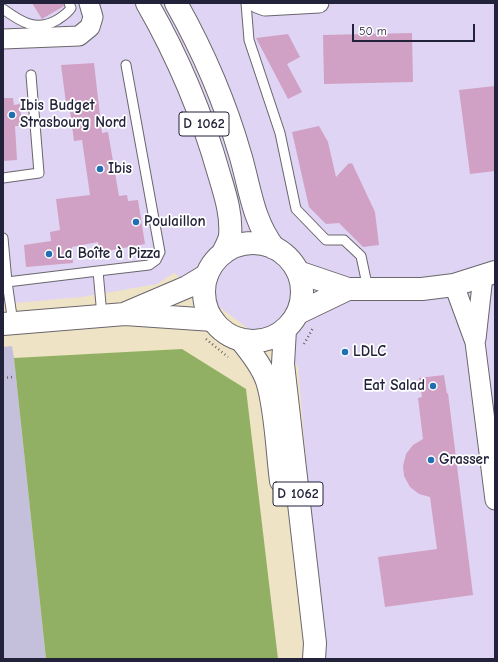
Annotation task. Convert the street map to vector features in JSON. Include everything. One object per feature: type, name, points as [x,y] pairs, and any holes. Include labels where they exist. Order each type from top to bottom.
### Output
[{"type":"main road","name":"D 1062","points":[[147,3],[184,75],[215,161],[230,219],[229,238],[223,253]]},
{"type":"main road","name":"D 1062","points":[[176,3],[205,59],[221,96],[240,154],[258,223],[264,235],[274,248]]},
{"type":"main road","points":[[292,321],[302,299],[302,286],[298,272],[292,262],[274,248],[253,243],[232,248],[223,253],[216,260],[207,276],[204,291],[206,306],[213,320],[225,332],[240,340],[256,341],[272,338],[292,321],[358,289]]},
{"type":"main road","points":[[298,272],[358,289],[422,289],[454,285],[489,274]]},
{"type":"main road","points":[[125,314],[187,287],[207,276]]},
{"type":"main road","points":[[8,323],[102,317],[125,314],[213,320]]},
{"type":"main road","name":"D 1062","points":[[292,321],[283,364],[315,643],[314,659]]},
{"type":"main road","name":"D 1062","points":[[240,340],[251,353],[266,379],[270,394],[302,645],[306,659]]},
{"type":"street","points":[[3,39],[78,36],[90,27],[94,17],[89,3]]},
{"type":"street","points":[[257,3],[265,6],[318,3]]},
{"type":"street","points":[[475,342],[489,274]]},
{"type":"street","points":[[454,285],[475,342],[495,500]]},
{"type":"lane","points":[[3,9],[24,23],[41,27],[50,24],[68,14],[71,8],[69,3]]},
{"type":"lane","points":[[246,3],[249,40],[280,133],[296,209],[326,240],[344,240],[361,256],[358,289]]},
{"type":"lane","points":[[7,282],[149,265],[156,260],[160,252],[126,65]]},
{"type":"lane","points":[[3,178],[39,173],[30,75]]},
{"type":"lane","points":[[3,238],[7,282],[8,323]]},
{"type":"lane","points":[[98,271],[102,317]]},
{"type":"path","points":[[3,378],[13,377]]},
{"type":"shaded area","points":[[3,3],[495,3],[495,659],[323,659],[298,366],[174,273],[157,284],[82,297],[3,304]]},
{"type":"shaded area","points":[[12,346],[46,659],[3,659],[3,347]]},
{"type":"green space","points":[[182,349],[246,389],[278,659],[46,659],[14,358]]},
{"type":"building","points":[[32,3],[63,3],[64,6],[42,19]]},
{"type":"building","points":[[412,33],[413,82],[324,84],[323,35]]},
{"type":"building","points":[[288,34],[300,57],[287,64],[302,92],[288,99],[256,38]]},
{"type":"building","name":"Ibis","points":[[94,63],[102,133],[108,132],[119,196],[127,195],[128,201],[138,200],[145,244],[107,251],[99,248],[98,242],[72,247],[73,263],[26,267],[24,245],[51,241],[50,232],[60,230],[56,199],[90,195],[82,140],[74,141],[69,103],[66,103],[61,65]]},
{"type":"building","points":[[495,86],[495,171],[470,174],[459,90]]},
{"type":"building","name":"Ibis Budget Strasbourg Nord","points":[[3,98],[13,98],[14,105],[20,104],[22,126],[15,126],[17,160],[3,161]]},
{"type":"building","points":[[319,126],[328,142],[336,177],[349,163],[352,163],[375,212],[379,245],[363,247],[339,223],[326,224],[309,207],[292,132]]},
{"type":"building","points":[[444,375],[447,394],[448,393],[473,595],[385,607],[378,557],[437,549],[430,497],[419,494],[410,487],[404,476],[403,466],[406,454],[413,445],[423,439],[418,398],[422,397],[419,378]]},
{"type":"place","name":"Ibis Budget Strasbourg Nord","points":[[12,115]]},
{"type":"place","name":"Ibis","points":[[100,169]]},
{"type":"place","name":"Poulaillon","points":[[136,222]]},
{"type":"place","name":"La Boîte à Pizza","points":[[49,254]]},
{"type":"place","name":"LDLC","points":[[345,352]]},
{"type":"place","name":"Eat Salad","points":[[433,386]]},
{"type":"place","name":"Grasser","points":[[431,460]]}]
